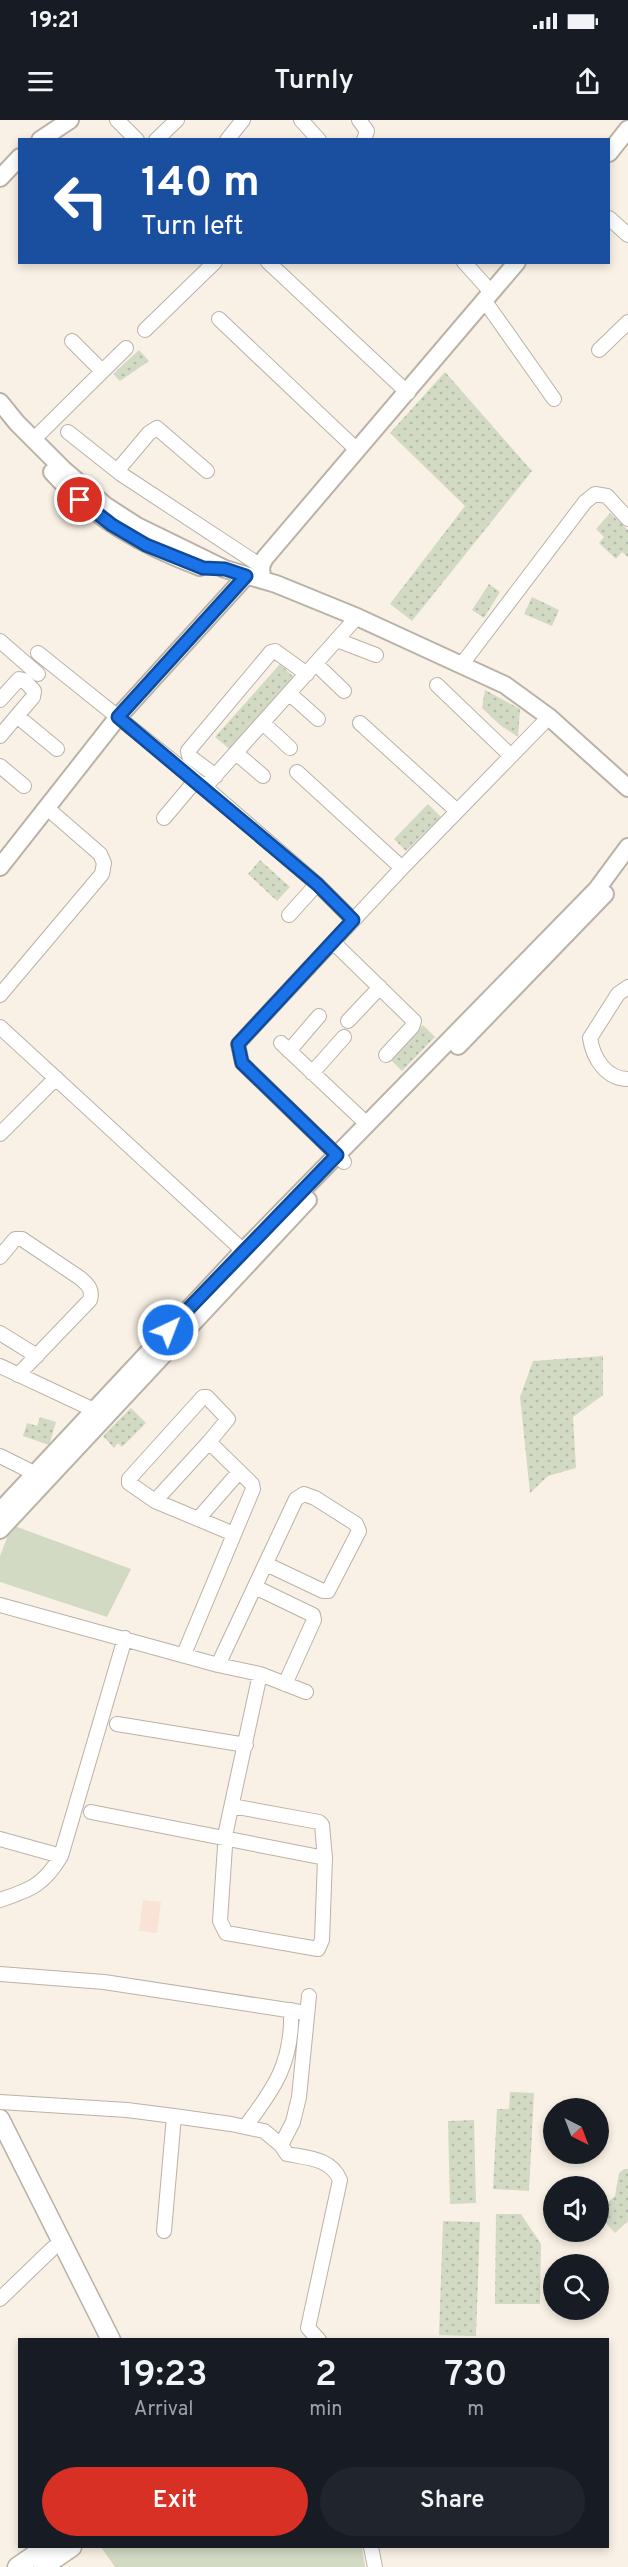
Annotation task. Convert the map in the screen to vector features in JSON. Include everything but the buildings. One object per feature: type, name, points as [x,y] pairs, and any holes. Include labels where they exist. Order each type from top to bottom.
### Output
[{"type":"main road","points":[[0,2119],[110,2338]]},
{"type":"main road","points":[[0,2143],[99,2338]]},
{"type":"main road","points":[[17,2567],[45,2548]]},
{"type":"main road","points":[[43,2567],[71,2548]]},
{"type":"street","points":[[43,138],[70,120]]},
{"type":"street","points":[[117,120],[135,138]]},
{"type":"street","points":[[158,138],[177,120]]},
{"type":"street","points":[[229,138],[243,120]]},
{"type":"street","points":[[301,120],[317,138]]},
{"type":"street","points":[[359,120],[367,131],[365,138]]},
{"type":"street","points":[[610,152],[628,129]]},
{"type":"street","points":[[0,178],[18,160]]},
{"type":"street","points":[[610,219],[628,235]]},
{"type":"street","points":[[145,330],[213,264]]},
{"type":"street","points":[[270,264],[408,393]]},
{"type":"street","points":[[465,264],[554,399]]},
{"type":"street","points":[[0,867],[118,717],[256,574],[356,449],[408,393],[515,264]]},
{"type":"street","points":[[219,319],[356,449]]},
{"type":"street","points":[[600,350],[628,322]]},
{"type":"street","points":[[72,341],[102,371]]},
{"type":"street","points":[[33,440],[126,348]]},
{"type":"street","points":[[0,402],[33,440],[33,450],[54,474],[80,500],[112,525],[146,545],[203,568],[256,574],[357,616],[505,685],[549,717],[628,788]]},
{"type":"street","points":[[117,471],[149,433],[157,428],[207,471]]},
{"type":"street","points":[[68,432],[256,574]]},
{"type":"street","points":[[462,664],[585,502],[595,494],[607,496],[628,519]]},
{"type":"street","points":[[164,818],[201,784],[216,776],[357,616]]},
{"type":"street","points":[[337,640],[376,655]]},
{"type":"street","points":[[0,642],[34,679]]},
{"type":"street","points":[[216,776],[189,756],[188,752],[271,652],[275,651],[312,669],[344,691]]},
{"type":"street","points":[[0,736],[33,698],[34,679],[44,657],[201,784],[317,884],[353,920]]},
{"type":"street","points":[[0,700],[19,680],[34,679]]},
{"type":"street","points":[[436,685],[511,756]]},
{"type":"street","points":[[290,694],[318,719]]},
{"type":"street","points":[[17,716],[57,749]]},
{"type":"street","points":[[340,1158],[242,1063],[238,1044],[402,868],[549,717]]},
{"type":"street","points":[[263,723],[290,748]]},
{"type":"street","points":[[360,723],[457,811]]},
{"type":"street","points":[[236,753],[263,776]]},
{"type":"street","points":[[0,766],[24,786]]},
{"type":"street","points":[[297,772],[402,868]]},
{"type":"street","points":[[0,995],[102,874],[104,863],[100,854],[47,808]]},
{"type":"street","points":[[340,1158],[367,1124],[597,889],[628,847]]},
{"type":"street","points":[[0,1511],[94,1410],[248,1255],[340,1158],[592,909],[628,865]]},
{"type":"street","points":[[289,915],[317,884]]},
{"type":"street","points":[[333,942],[414,1021],[412,1027],[386,1055]]},
{"type":"street","points":[[348,1021],[380,987]]},
{"type":"street","points":[[628,987],[618,994],[590,1038],[597,1062],[610,1074],[621,1079],[628,1079]]},
{"type":"street","points":[[319,1016],[285,1047],[367,1124]]},
{"type":"street","points":[[0,1027],[248,1255]]},
{"type":"street","points":[[312,1073],[345,1037]]},
{"type":"street","points":[[2,1127],[56,1078]]},
{"type":"street","points":[[0,1257],[15,1239],[22,1239],[80,1278],[89,1286],[92,1293],[90,1300],[18,1376]]},
{"type":"street","points":[[0,1530],[248,1255]]},
{"type":"street","points":[[0,1333],[37,1356]]},
{"type":"street","points":[[0,1366],[94,1410]]},
{"type":"street","points":[[155,1501],[228,1419],[207,1397],[203,1397],[129,1479],[129,1483],[155,1501],[234,1534]]},
{"type":"street","points":[[184,1654],[253,1490],[252,1484],[209,1442]]},
{"type":"street","points":[[0,1456],[34,1473]]},
{"type":"street","points":[[198,1519],[239,1473]]},
{"type":"street","points":[[218,1665],[296,1499],[304,1494],[315,1498],[356,1524],[358,1531],[328,1591],[323,1592],[266,1564]]},
{"type":"street","points":[[255,1587],[309,1612],[314,1620],[285,1684]]},
{"type":"street","points":[[0,1605],[218,1665],[260,1674],[306,1692]]},
{"type":"street","points":[[0,1900],[38,1885],[53,1870],[61,1856],[124,1638]]},
{"type":"street","points":[[232,1806],[319,1822],[322,1825],[325,1858],[321,1947],[315,1950],[226,1933],[220,1921],[226,1831],[260,1674]]},
{"type":"street","points":[[117,1724],[246,1745]]},
{"type":"street","points":[[91,1812],[325,1858]]},
{"type":"street","points":[[0,1839],[61,1856]]},
{"type":"street","points":[[0,1974],[104,1982],[307,2013]]},
{"type":"street","points":[[281,2145],[293,2122],[299,2097],[309,1996]]},
{"type":"street","points":[[245,2127],[273,2089],[285,2065],[290,2045],[291,2010]]},
{"type":"street","points":[[0,2102],[127,2110],[245,2127],[264,2131],[281,2145],[287,2154],[321,2160],[336,2171],[340,2180],[308,2328],[317,2338]]},
{"type":"street","points":[[164,2231],[174,2116]]},
{"type":"street","points":[[0,2299],[53,2248]]},
{"type":"street","points":[[371,2548],[375,2567]]},
{"type":"shaded area","points":[[143,1900],[161,1902],[157,1933],[139,1931]]},
{"type":"green space","points":[[139,350],[149,361],[120,381],[113,374]]},
{"type":"green space","points":[[445,372],[532,471],[412,621],[390,604],[465,506],[390,433]]},
{"type":"green space","points":[[610,513],[628,530],[628,557],[622,552],[616,559],[599,543],[604,537],[596,529]]},
{"type":"green space","points":[[489,584],[500,592],[484,618],[472,610]]},
{"type":"green space","points":[[532,597],[559,610],[552,626],[524,614]]},
{"type":"green space","points":[[280,664],[296,679],[232,751],[215,737]]},
{"type":"green space","points":[[485,690],[520,709],[518,737],[500,725],[482,708]]},
{"type":"green space","points":[[428,804],[441,817],[406,851],[394,839]]},
{"type":"green space","points":[[260,860],[290,887],[277,901],[248,874]]},
{"type":"green space","points":[[423,1025],[435,1037],[402,1071],[390,1059]]},
{"type":"green space","points":[[603,1356],[603,1395],[573,1417],[576,1468],[548,1476],[530,1493],[520,1397],[533,1361]]},
{"type":"green space","points":[[131,1408],[146,1423],[122,1447],[118,1443],[114,1448],[103,1436]]},
{"type":"green space","points":[[40,1417],[56,1422],[49,1445],[23,1436],[27,1423],[37,1426]]},
{"type":"green space","points":[[12,1525],[131,1569],[107,1617],[0,1582],[0,1556]]},
{"type":"green space","points":[[510,2092],[534,2093],[529,2191],[493,2189],[497,2109],[509,2109]]},
{"type":"green space","points":[[474,2120],[476,2203],[450,2204],[448,2121]]},
{"type":"green space","points":[[628,2169],[628,2221],[615,2233],[609,2226],[609,2202],[615,2196],[619,2173]]},
{"type":"green space","points":[[496,2214],[521,2214],[541,2244],[540,2304],[495,2304]]},
{"type":"green space","points":[[443,2221],[480,2222],[476,2336],[439,2335]]},
{"type":"green space","points":[[102,2548],[362,2548],[365,2567],[115,2567]]},
{"type":"route","points":[[80,500],[112,525],[146,545],[203,568],[225,569],[246,576],[118,717],[317,884],[353,920],[238,1044],[242,1063],[337,1155],[168,1330]]}]
